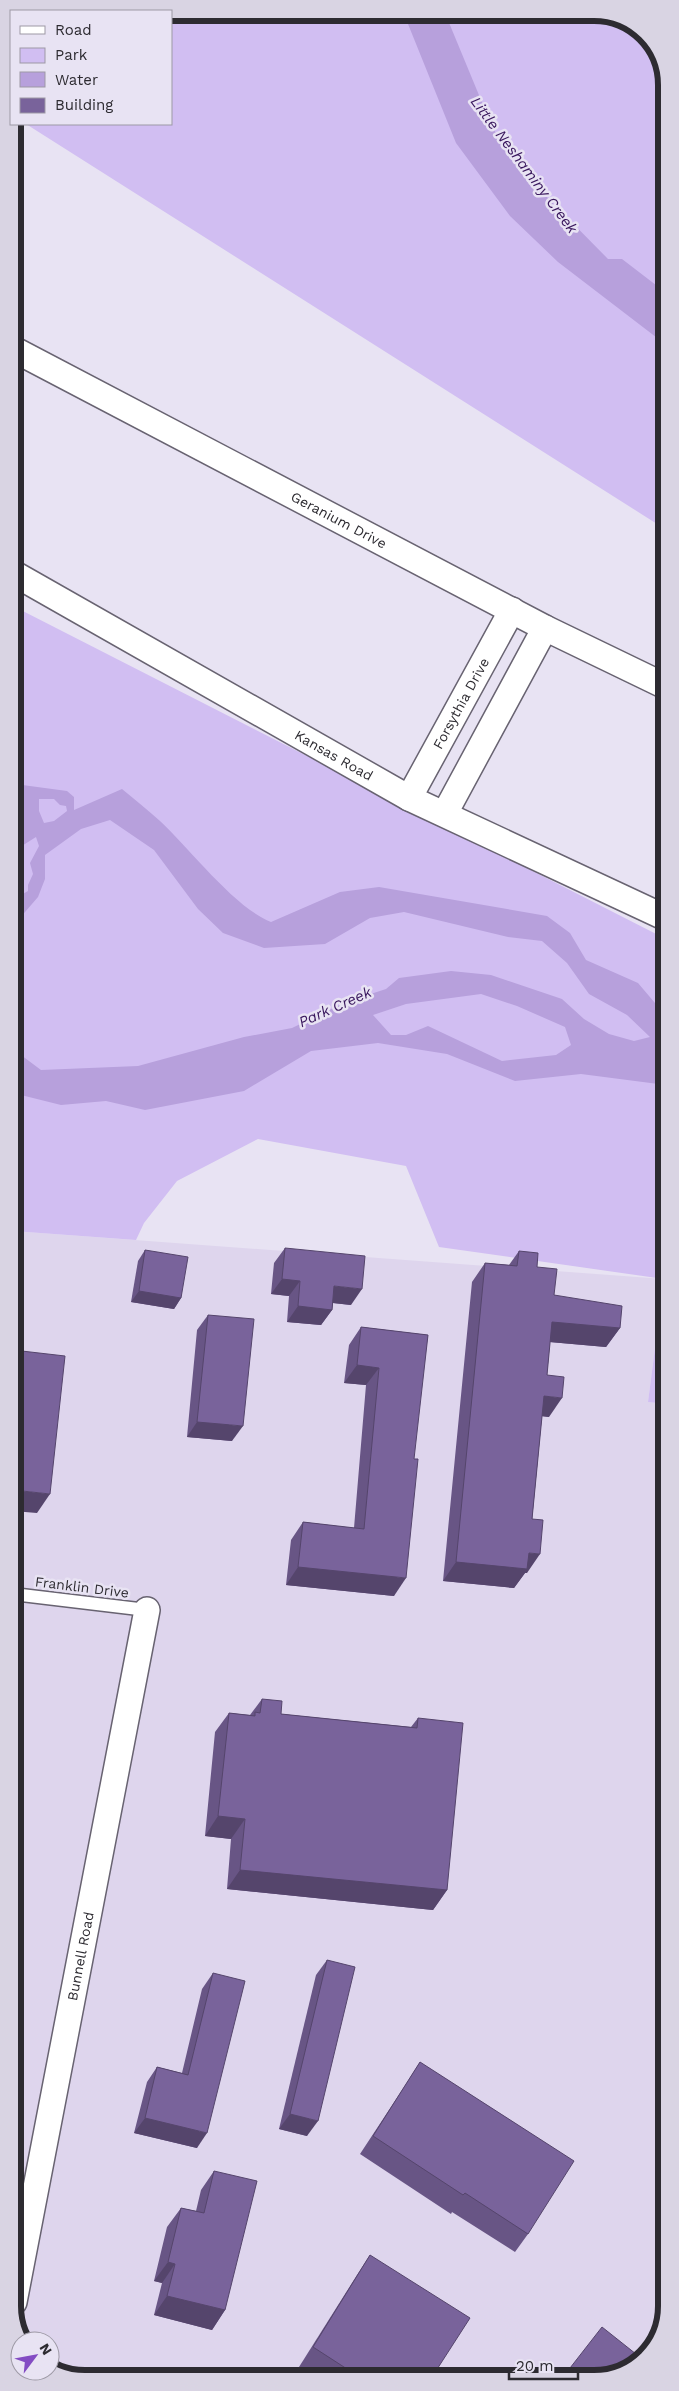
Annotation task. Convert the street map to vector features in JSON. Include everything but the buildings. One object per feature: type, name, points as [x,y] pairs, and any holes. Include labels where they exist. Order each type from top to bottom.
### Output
[{"type":"street","name":"Geranium Drive","points":[[21,353],[545,628],[658,682]]},
{"type":"street","name":"Kansas Road","points":[[21,578],[409,798],[445,813],[658,914]]},
{"type":"street","name":"Forsythia Drive","points":[[409,798],[512,610]]},
{"type":"street","points":[[445,813],[545,628]]},
{"type":"street","name":"Bunnell Road","points":[[21,2266],[147,1610]]},
{"type":"lane","name":"Franklin Drive","points":[[21,1595],[147,1610]]},
{"type":"shaded area","points":[[21,1232],[658,1279],[658,1325],[648,1402],[658,1403],[658,2306],[657,2319],[647,2341],[636,2354],[626,2361],[607,2369],[594,2370],[81,2370],[61,2365],[60,2331],[27,2331],[22,2319],[21,2306]]},
{"type":"green space","points":[[172,21],[598,21],[607,22],[626,30],[642,43],[649,53],[657,72],[658,85],[658,525],[28,125],[172,125]]},
{"type":"green space","points":[[21,610],[658,935],[658,1278],[439,1247],[406,1166],[258,1139],[177,1181],[144,1223],[136,1240],[21,1232]]},
{"type":"green space","points":[[658,1325],[658,1403],[648,1402]]},
{"type":"water","points":[[407,21],[448,21],[493,129],[541,191],[608,259],[622,259],[658,287],[658,339],[558,262],[510,216],[456,143]]},
{"type":"water","points":[[21,785],[67,791],[74,797],[74,810],[122,789],[160,821],[228,891],[257,915],[271,922],[340,892],[379,887],[547,916],[570,933],[586,960],[638,983],[658,1007],[658,1084],[581,1074],[515,1081],[447,1054],[378,1043],[311,1051],[244,1091],[145,1110],[106,1101],[61,1105],[21,1095],[21,1055],[41,1070],[138,1066],[244,1037],[292,1028],[346,1002],[386,989],[399,978],[451,971],[491,975],[562,999],[584,1019],[609,1034],[634,1041],[650,1037],[627,1015],[589,994],[567,963],[542,941],[508,937],[404,912],[370,918],[325,944],[264,948],[223,933],[198,909],[154,850],[110,820],[81,829],[45,855],[45,879],[38,897],[21,917],[21,895],[28,891],[28,885],[33,874],[30,863],[39,846],[36,837],[21,846]],"holes":[[[39,799],[54,799],[60,805],[66,806],[67,811],[54,821],[44,823],[39,811]],[[481,994],[517,1006],[565,1027],[571,1045],[556,1055],[502,1061],[428,1026],[406,1035],[391,1035],[373,1015],[406,1004]]]},
{"type":"water label","name":"Little Neshaminy Creek","points":[[524,165]]},
{"type":"water label","name":"Park Creek","points":[[335,1007]]}]
